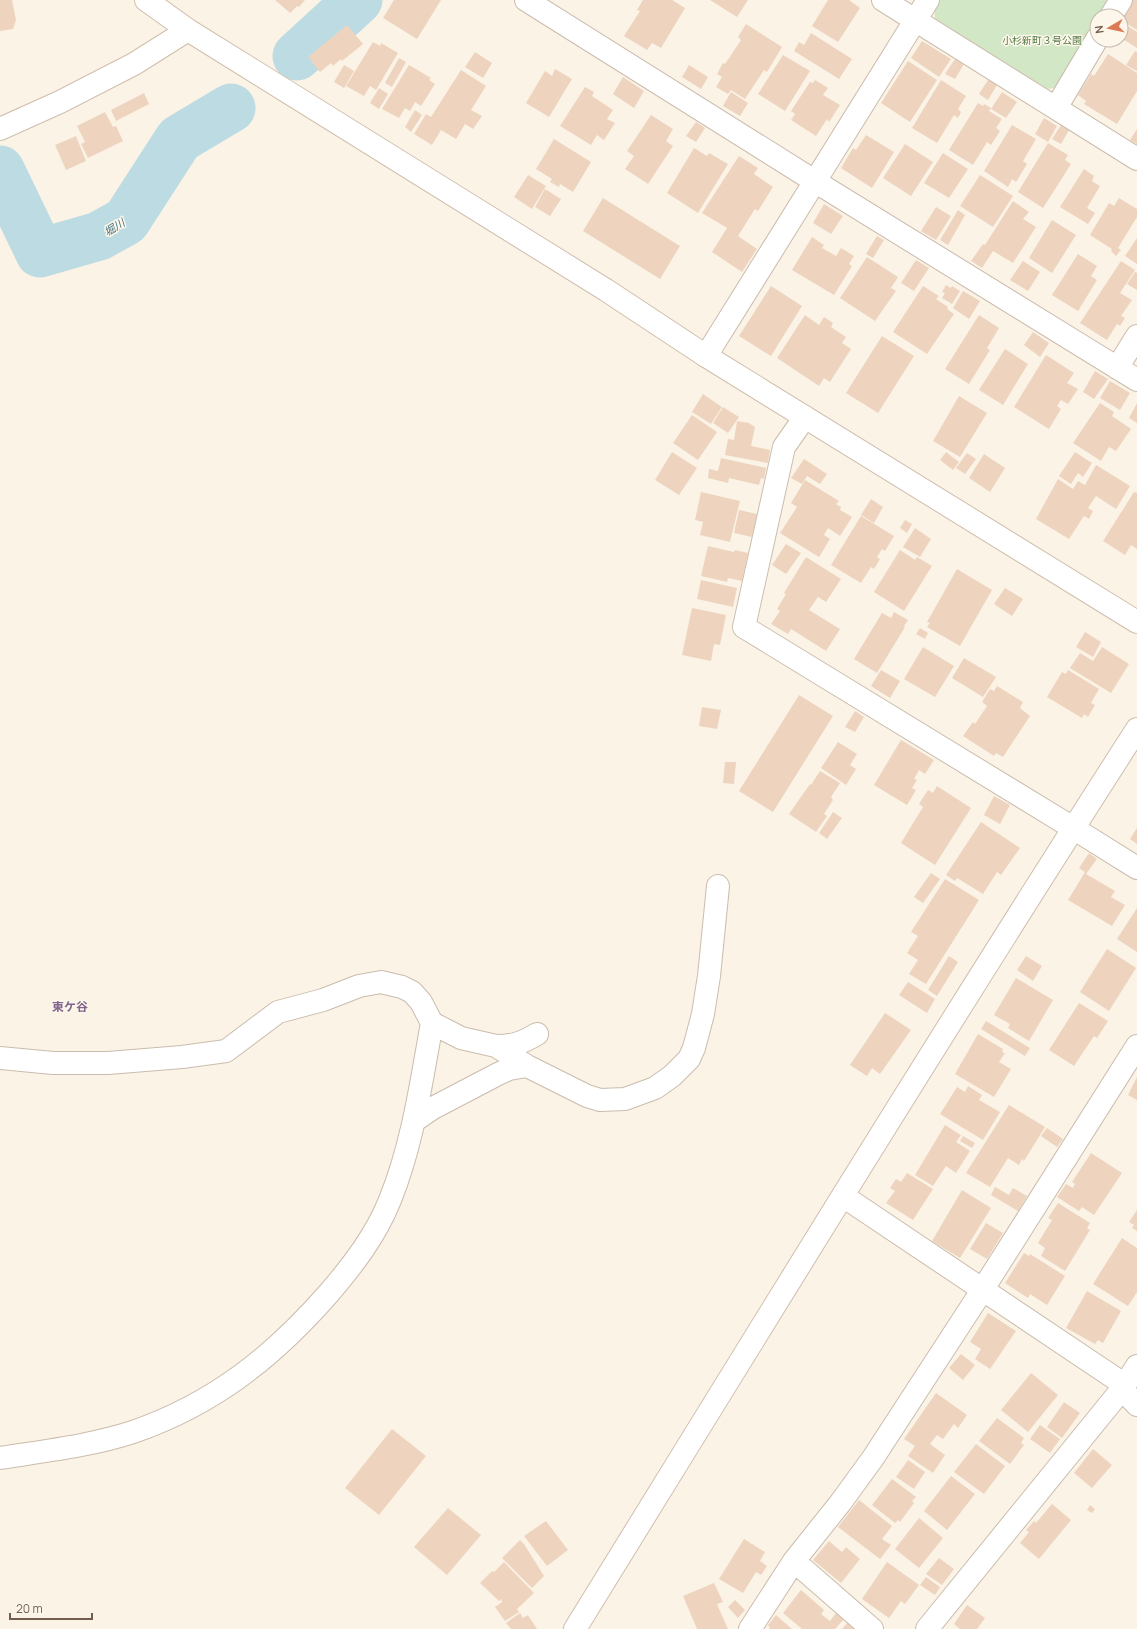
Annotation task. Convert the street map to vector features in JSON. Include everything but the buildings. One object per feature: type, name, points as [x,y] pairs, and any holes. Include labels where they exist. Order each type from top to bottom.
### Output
[{"type":"street","points":[[146,0],[188,30],[606,290],[706,356],[1137,622]]},
{"type":"street","points":[[526,0],[816,182],[1137,380]]},
{"type":"street","points":[[883,0],[1137,159]]},
{"type":"street","points":[[706,356],[816,182],[928,0]]},
{"type":"street","points":[[0,129],[60,102],[134,64],[188,30]]},
{"type":"street","points":[[1056,108],[1092,48]]},
{"type":"street","points":[[1117,368],[1137,336]]},
{"type":"street","points":[[805,417],[784,447],[744,627],[1137,868]]},
{"type":"street","points":[[575,1629],[843,1196],[1073,828],[1137,729]]},
{"type":"street","points":[[496,1046],[527,1066],[587,1096],[600,1100],[625,1099],[636,1096],[655,1088],[672,1076],[689,1058],[699,1031],[709,976],[718,886]]},
{"type":"street","points":[[0,1058],[53,1063],[108,1063],[182,1057],[226,1051],[278,1012],[323,1000],[359,986],[381,982],[402,987],[412,992],[421,1002],[432,1023],[461,1038],[496,1046],[509,1046],[523,1042],[537,1034]]},
{"type":"street","points":[[0,1458],[56,1450],[131,1432],[161,1421],[189,1408],[222,1388],[265,1358],[302,1323],[351,1267],[368,1242],[390,1201],[401,1170],[414,1121],[432,1023]]},
{"type":"street","points":[[750,1629],[794,1561],[841,1502],[873,1458],[983,1290],[1137,1046]]},
{"type":"street","points":[[414,1121],[433,1108],[508,1069],[527,1066]]},
{"type":"street","points":[[843,1196],[983,1290],[1123,1387],[1137,1405]]},
{"type":"street","points":[[927,1629],[1123,1387],[1137,1366]]},
{"type":"street","points":[[0,1466],[23,1454]]},
{"type":"street","points":[[794,1561],[872,1629]]},
{"type":"green space","name":"小杉新町３号公園","points":[[939,0],[1112,0],[1107,8],[1089,8],[1089,38],[1059,87],[1048,89],[935,19],[934,8]]},
{"type":"waterway","name":"堀川","points":[[297,56],[358,0]]},
{"type":"waterway","name":"堀川","points":[[0,170],[40,253],[99,236],[126,221],[179,139],[231,108]]},
{"type":"district","name":"東ケ谷","points":[[70,1006]]}]
